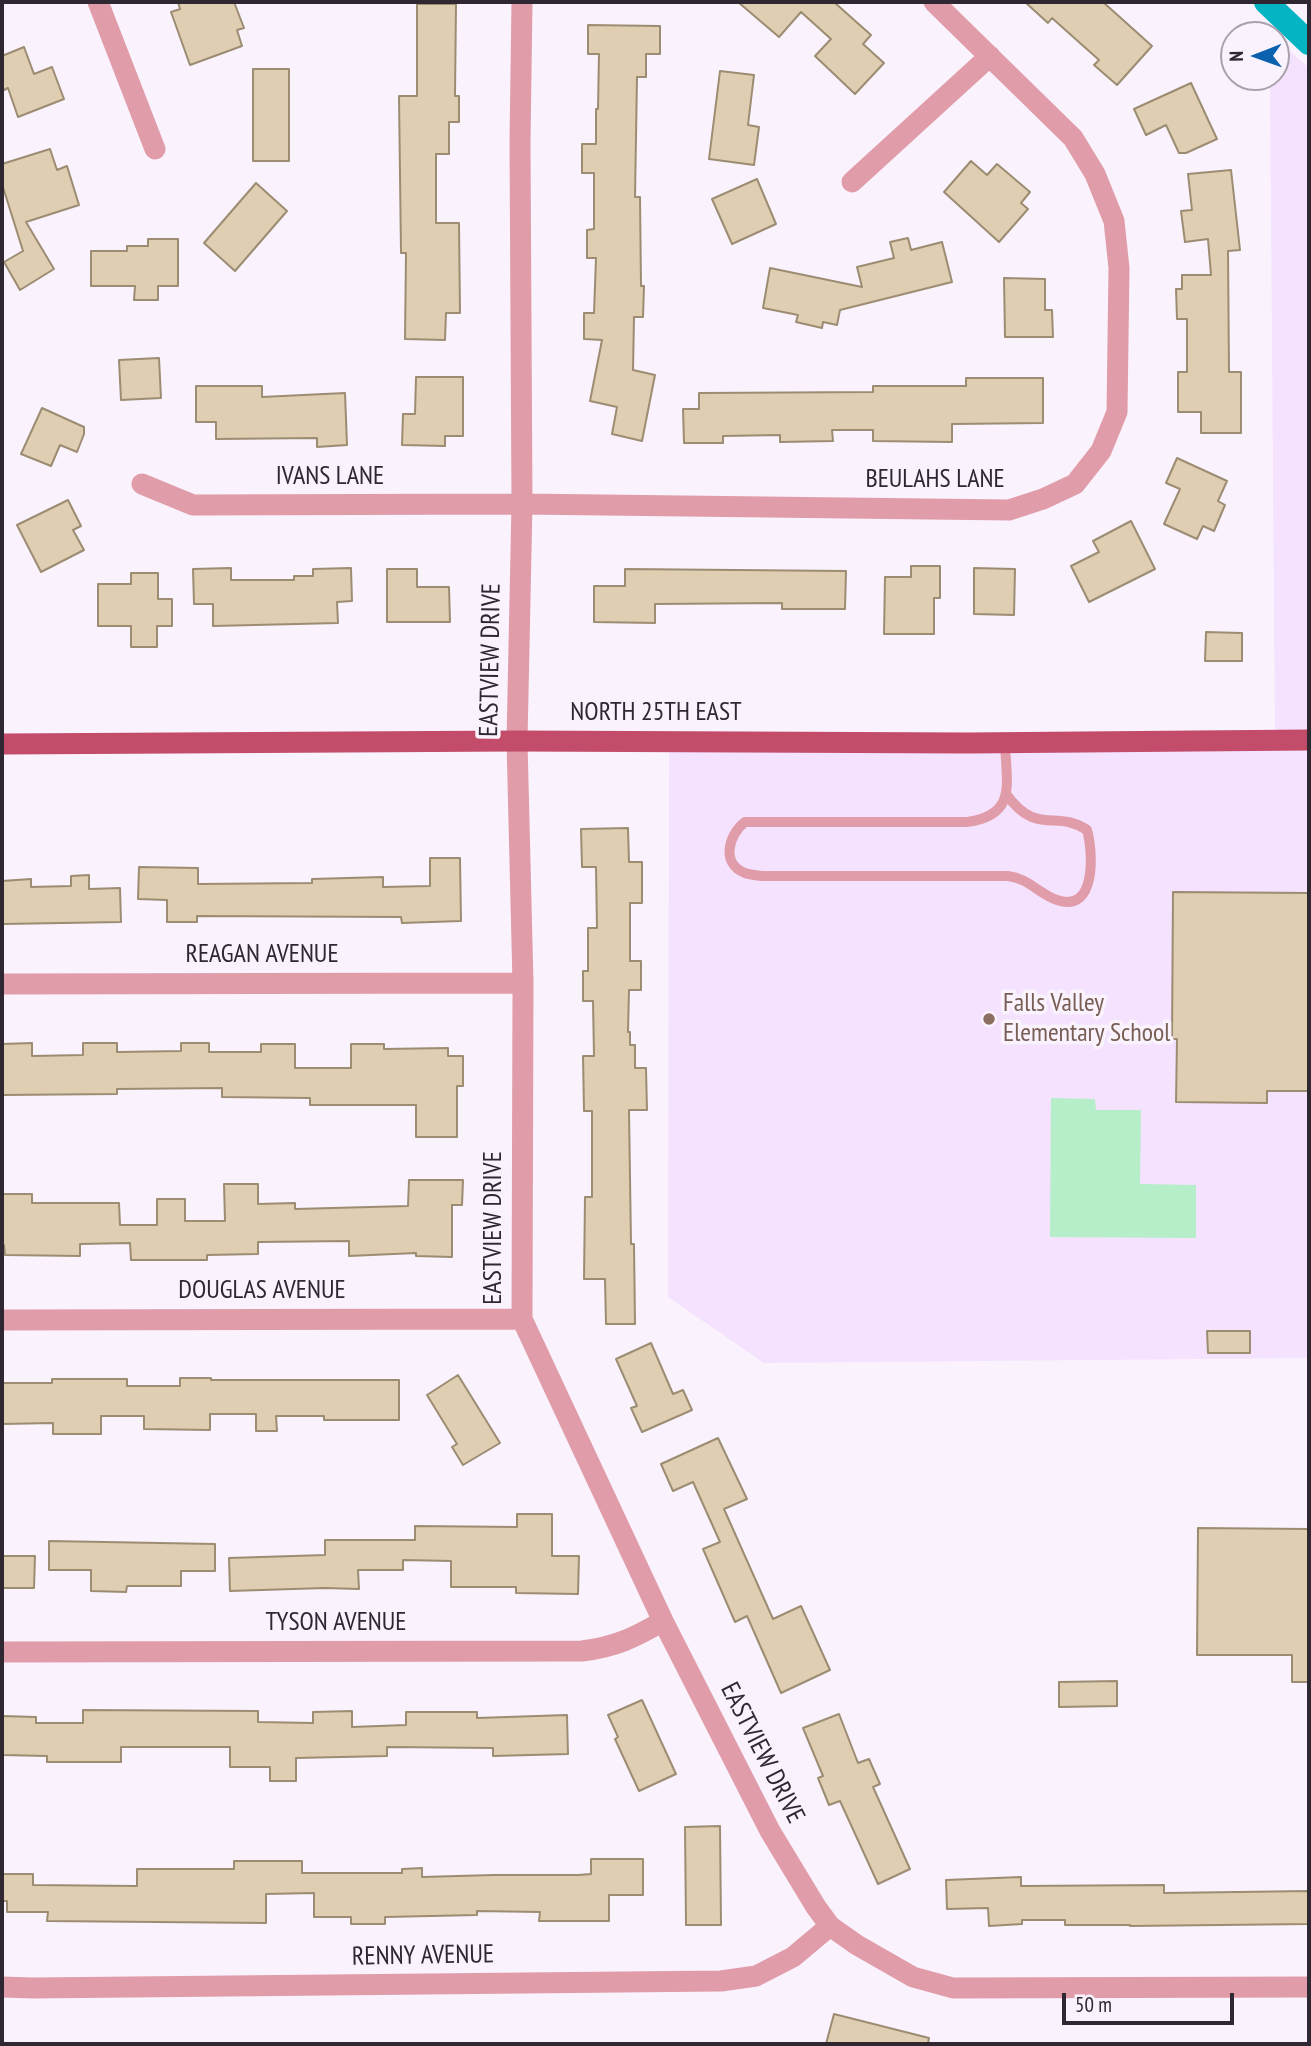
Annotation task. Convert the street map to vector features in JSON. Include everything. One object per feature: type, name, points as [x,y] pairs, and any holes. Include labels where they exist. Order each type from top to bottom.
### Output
[{"type":"main road","name":"NORTH 25TH EAST","points":[[2,744],[1309,740]]},
{"type":"street","points":[[98,2],[155,149]]},
{"type":"street","name":"EASTVIEW DRIVE","points":[[522,2],[522,504],[517,741],[523,983],[522,1319],[663,1621],[770,1831],[830,1926],[857,1945],[914,1977],[953,1988],[1309,1987]]},
{"type":"street","name":"BEULAHS LANE","points":[[522,504],[1009,510],[1043,499],[1075,484],[1101,451],[1116,412],[1119,268],[1114,221],[1095,174],[1073,138],[934,2]]},
{"type":"street","points":[[852,182],[990,56]]},
{"type":"street","name":"IVANS LANE","points":[[142,484],[194,505],[522,504]]},
{"type":"street","name":"REAGAN AVENUE","points":[[2,984],[523,983]]},
{"type":"street","name":"DOUGLAS AVENUE","points":[[2,1320],[522,1319]]},
{"type":"street","name":"TYSON AVENUE","points":[[2,1652],[582,1651],[631,1640],[663,1621]]},
{"type":"street","name":"RENNY AVENUE","points":[[2,1987],[33,1989],[721,1982],[756,1976],[793,1957],[830,1926]]},
{"type":"lane","points":[[1005,742],[1006,794],[999,811],[986,820],[745,822],[736,828],[730,842],[729,856],[737,869],[746,874],[762,876],[1008,876],[1026,881],[1059,901],[1071,901],[1081,896],[1090,883],[1091,855],[1087,830],[1076,823],[1032,819],[1017,810],[1006,794]]},
{"type":"shaded area","points":[[1290,51],[1309,68],[1309,740],[1275,740],[1270,91],[1290,91]]},
{"type":"shaded area","name":"Falls Valley Elementary School","points":[[669,741],[1309,741],[1309,1358],[764,1363],[668,1297]]},
{"type":"green space","points":[[1051,1098],[1095,1099],[1096,1110],[1141,1110],[1140,1184],[1196,1185],[1196,1238],[1050,1237]]},
{"type":"building","points":[[178,2],[234,2],[244,28],[237,30],[242,46],[190,65],[171,12],[180,9]]},
{"type":"building","points":[[738,2],[834,2],[871,35],[863,44],[884,63],[855,94],[815,56],[831,39],[801,12],[779,37]]},
{"type":"building","points":[[1025,2],[1103,2],[1152,46],[1117,85],[1094,65],[1099,60],[1052,18],[1048,23]]},
{"type":"building","points":[[417,4],[456,4],[455,96],[459,96],[459,122],[449,122],[449,154],[436,154],[436,223],[459,223],[460,313],[446,313],[445,340],[405,339],[406,253],[401,253],[399,96],[417,96]]},
{"type":"building","points":[[588,25],[660,26],[660,54],[646,54],[646,77],[637,77],[635,197],[640,197],[641,286],[644,286],[643,317],[634,317],[633,370],[655,375],[642,441],[612,434],[617,407],[590,401],[602,340],[584,339],[584,313],[594,313],[596,258],[587,258],[587,230],[594,229],[594,173],[582,173],[582,144],[596,144],[599,54],[588,54]]},
{"type":"building","points":[[24,47],[34,74],[52,67],[64,99],[18,117],[8,88],[2,91],[2,56]]},
{"type":"building","points":[[253,69],[289,69],[289,161],[253,161]]},
{"type":"building","points":[[720,71],[754,75],[748,125],[759,127],[754,165],[709,159]]},
{"type":"building","points":[[1191,83],[1217,139],[1186,153],[1179,153],[1166,125],[1146,135],[1134,109]]},
{"type":"building","points":[[50,149],[57,170],[67,166],[79,205],[26,222],[54,269],[20,290],[4,262],[23,251],[2,184],[2,164]]},
{"type":"building","points":[[971,161],[987,175],[997,164],[1030,192],[1021,203],[1028,209],[999,242],[944,192]]},
{"type":"building","points":[[1231,170],[1240,250],[1228,251],[1229,372],[1241,372],[1241,433],[1201,433],[1201,412],[1178,412],[1178,372],[1187,372],[1187,319],[1177,319],[1176,289],[1182,289],[1182,275],[1211,275],[1208,239],[1185,242],[1181,211],[1192,210],[1188,174]]},
{"type":"building","points":[[757,179],[776,224],[732,244],[712,199]]},
{"type":"building","points":[[256,183],[287,211],[235,271],[204,243]]},
{"type":"building","points":[[908,238],[911,250],[942,242],[952,282],[840,310],[837,325],[823,322],[822,328],[796,322],[798,315],[763,308],[770,268],[862,287],[857,267],[894,258],[890,242]]},
{"type":"building","points":[[148,239],[178,239],[178,286],[158,286],[158,300],[134,300],[135,286],[91,286],[91,251],[127,251],[127,246],[148,246]]},
{"type":"building","points":[[1004,278],[1045,279],[1045,310],[1052,310],[1053,337],[1005,337]]},
{"type":"building","points":[[159,358],[161,398],[121,400],[119,360]]},
{"type":"building","points":[[416,377],[463,377],[463,436],[445,436],[445,446],[402,445],[403,414],[415,414]]},
{"type":"building","points":[[966,378],[1043,378],[1043,423],[952,424],[952,442],[873,441],[873,430],[832,430],[833,441],[780,442],[780,435],[723,436],[723,443],[684,443],[683,409],[699,409],[699,393],[873,392],[873,386],[966,386]]},
{"type":"building","points":[[196,386],[262,386],[262,397],[345,393],[347,445],[317,447],[317,438],[216,439],[216,422],[196,422]]},
{"type":"building","points":[[42,408],[84,427],[77,452],[60,445],[51,466],[21,454]]},
{"type":"building","points":[[1177,458],[1227,481],[1218,501],[1225,505],[1214,531],[1203,526],[1197,539],[1164,524],[1180,489],[1166,483]]},
{"type":"building","points":[[68,500],[81,526],[73,530],[84,550],[41,572],[17,525]]},
{"type":"building","points":[[1131,521],[1155,569],[1089,602],[1071,566],[1099,552],[1093,541]]},
{"type":"building","points":[[911,566],[940,566],[940,598],[934,598],[934,634],[884,634],[885,577],[911,577]]},
{"type":"building","points":[[231,568],[231,580],[294,580],[294,576],[313,576],[313,569],[351,568],[352,601],[337,602],[338,623],[213,626],[213,604],[194,604],[193,569]]},
{"type":"building","points":[[974,568],[1015,569],[1014,615],[974,614]]},
{"type":"building","points":[[387,569],[417,569],[417,587],[449,587],[450,622],[387,622]]},
{"type":"building","points":[[625,569],[846,571],[845,609],[782,609],[782,603],[655,604],[655,623],[594,622],[594,586],[625,586]]},
{"type":"building","points":[[131,573],[158,573],[158,599],[172,599],[172,626],[157,626],[157,647],[131,647],[131,626],[98,626],[98,584],[131,584]]},
{"type":"building","points":[[1206,632],[1242,633],[1242,661],[1205,661]]},
{"type":"building","points":[[628,828],[629,862],[642,862],[642,903],[630,903],[630,961],[641,961],[641,990],[629,990],[628,1032],[630,1045],[635,1045],[635,1068],[646,1068],[647,1110],[629,1110],[635,1324],[606,1324],[605,1279],[584,1279],[585,1197],[592,1197],[592,1111],[584,1111],[583,1056],[594,1056],[593,1001],[583,1001],[583,971],[588,971],[588,928],[597,928],[596,867],[582,867],[581,829]]},
{"type":"building","points":[[430,858],[460,858],[461,921],[402,923],[401,917],[197,916],[197,922],[167,922],[167,900],[138,899],[139,867],[198,868],[198,884],[312,883],[312,879],[383,877],[383,887],[430,886]]},
{"type":"building","points":[[89,875],[89,889],[120,888],[121,922],[3,924],[2,881],[31,879],[31,887],[71,886],[71,876]]},
{"type":"building","points":[[1173,892],[1309,893],[1309,1091],[1267,1091],[1267,1103],[1176,1102],[1177,1039],[1172,1039]]},
{"type":"building","points":[[32,1043],[32,1056],[83,1055],[83,1043],[117,1043],[117,1052],[181,1051],[181,1043],[209,1043],[209,1052],[261,1052],[261,1044],[295,1044],[295,1068],[351,1068],[351,1044],[384,1044],[384,1049],[448,1048],[448,1056],[463,1056],[463,1086],[457,1086],[457,1137],[416,1137],[416,1105],[310,1105],[310,1098],[222,1097],[222,1088],[117,1089],[117,1094],[2,1095],[2,1044]]},
{"type":"building","points":[[409,1180],[463,1180],[462,1205],[452,1205],[452,1257],[416,1256],[416,1253],[349,1256],[349,1241],[258,1242],[258,1254],[207,1255],[207,1260],[131,1260],[130,1243],[80,1244],[80,1256],[5,1255],[2,1245],[2,1194],[32,1194],[32,1203],[119,1203],[120,1225],[157,1225],[157,1199],[185,1199],[185,1221],[225,1221],[224,1184],[258,1184],[258,1204],[295,1203],[295,1209],[408,1206]]},
{"type":"building","points":[[1207,1331],[1250,1331],[1250,1353],[1208,1353]]},
{"type":"building","points":[[651,1343],[673,1394],[683,1390],[692,1410],[642,1432],[631,1408],[637,1406],[616,1359]]},
{"type":"building","points":[[458,1375],[500,1443],[463,1465],[452,1447],[457,1444],[427,1395]]},
{"type":"building","points":[[180,1378],[399,1380],[399,1420],[324,1420],[324,1416],[276,1416],[277,1431],[256,1431],[256,1414],[210,1414],[210,1430],[144,1429],[144,1416],[101,1416],[101,1434],[53,1434],[53,1423],[2,1424],[2,1383],[52,1383],[52,1379],[127,1379],[127,1386],[180,1386]]},
{"type":"building","points":[[718,1438],[747,1499],[724,1509],[773,1619],[801,1606],[830,1670],[781,1693],[747,1616],[735,1622],[703,1549],[720,1542],[693,1482],[673,1491],[661,1464]]},
{"type":"building","points":[[517,1514],[552,1514],[552,1556],[579,1556],[578,1594],[516,1593],[516,1587],[451,1587],[451,1561],[403,1560],[403,1570],[358,1570],[359,1589],[230,1591],[229,1558],[325,1555],[325,1540],[415,1540],[415,1526],[517,1527]]},
{"type":"building","points":[[1198,1528],[1309,1529],[1309,1682],[1292,1682],[1292,1655],[1197,1655]]},
{"type":"building","points":[[49,1541],[215,1544],[215,1571],[181,1571],[181,1586],[127,1586],[126,1592],[91,1591],[91,1570],[49,1570]]},
{"type":"building","points":[[2,1556],[35,1556],[34,1588],[2,1588]]},
{"type":"building","points":[[1117,1681],[1117,1706],[1059,1707],[1059,1682]]},
{"type":"building","points":[[642,1700],[676,1774],[639,1791],[615,1739],[618,1737],[608,1715]]},
{"type":"building","points":[[83,1710],[258,1711],[258,1722],[313,1723],[313,1712],[352,1711],[352,1727],[406,1725],[406,1712],[477,1712],[477,1718],[567,1715],[568,1754],[493,1756],[493,1748],[387,1747],[387,1756],[296,1758],[296,1781],[270,1781],[270,1767],[230,1767],[230,1747],[121,1747],[121,1762],[47,1762],[47,1756],[2,1755],[2,1716],[36,1717],[36,1723],[83,1723]]},
{"type":"building","points":[[839,1714],[858,1763],[869,1759],[880,1784],[873,1787],[910,1869],[878,1884],[840,1801],[829,1805],[818,1778],[823,1776],[803,1728]]},
{"type":"building","points":[[720,1826],[721,1925],[686,1925],[685,1827]]},
{"type":"building","points":[[591,1859],[643,1859],[643,1895],[609,1895],[609,1921],[539,1921],[540,1912],[477,1911],[477,1915],[385,1917],[385,1924],[351,1924],[351,1917],[314,1917],[314,1893],[266,1894],[266,1923],[47,1921],[48,1912],[7,1912],[7,1901],[2,1901],[2,1874],[33,1874],[33,1885],[137,1886],[137,1869],[234,1869],[234,1861],[302,1861],[302,1873],[402,1873],[402,1869],[422,1868],[422,1877],[578,1875],[591,1874]]},
{"type":"building","points":[[1021,1877],[1021,1886],[1164,1885],[1164,1893],[1309,1891],[1309,1924],[1130,1926],[1065,1925],[1065,1920],[1022,1920],[1022,1924],[989,1926],[988,1908],[947,1909],[946,1880]]},
{"type":"building","points":[[834,2014],[929,2038],[928,2044],[826,2044]]},
{"type":"waterway","points":[[1266,2],[1309,43]]},
{"type":"place","name":"Falls Valley Elementary School","points":[[989,1019]]}]
